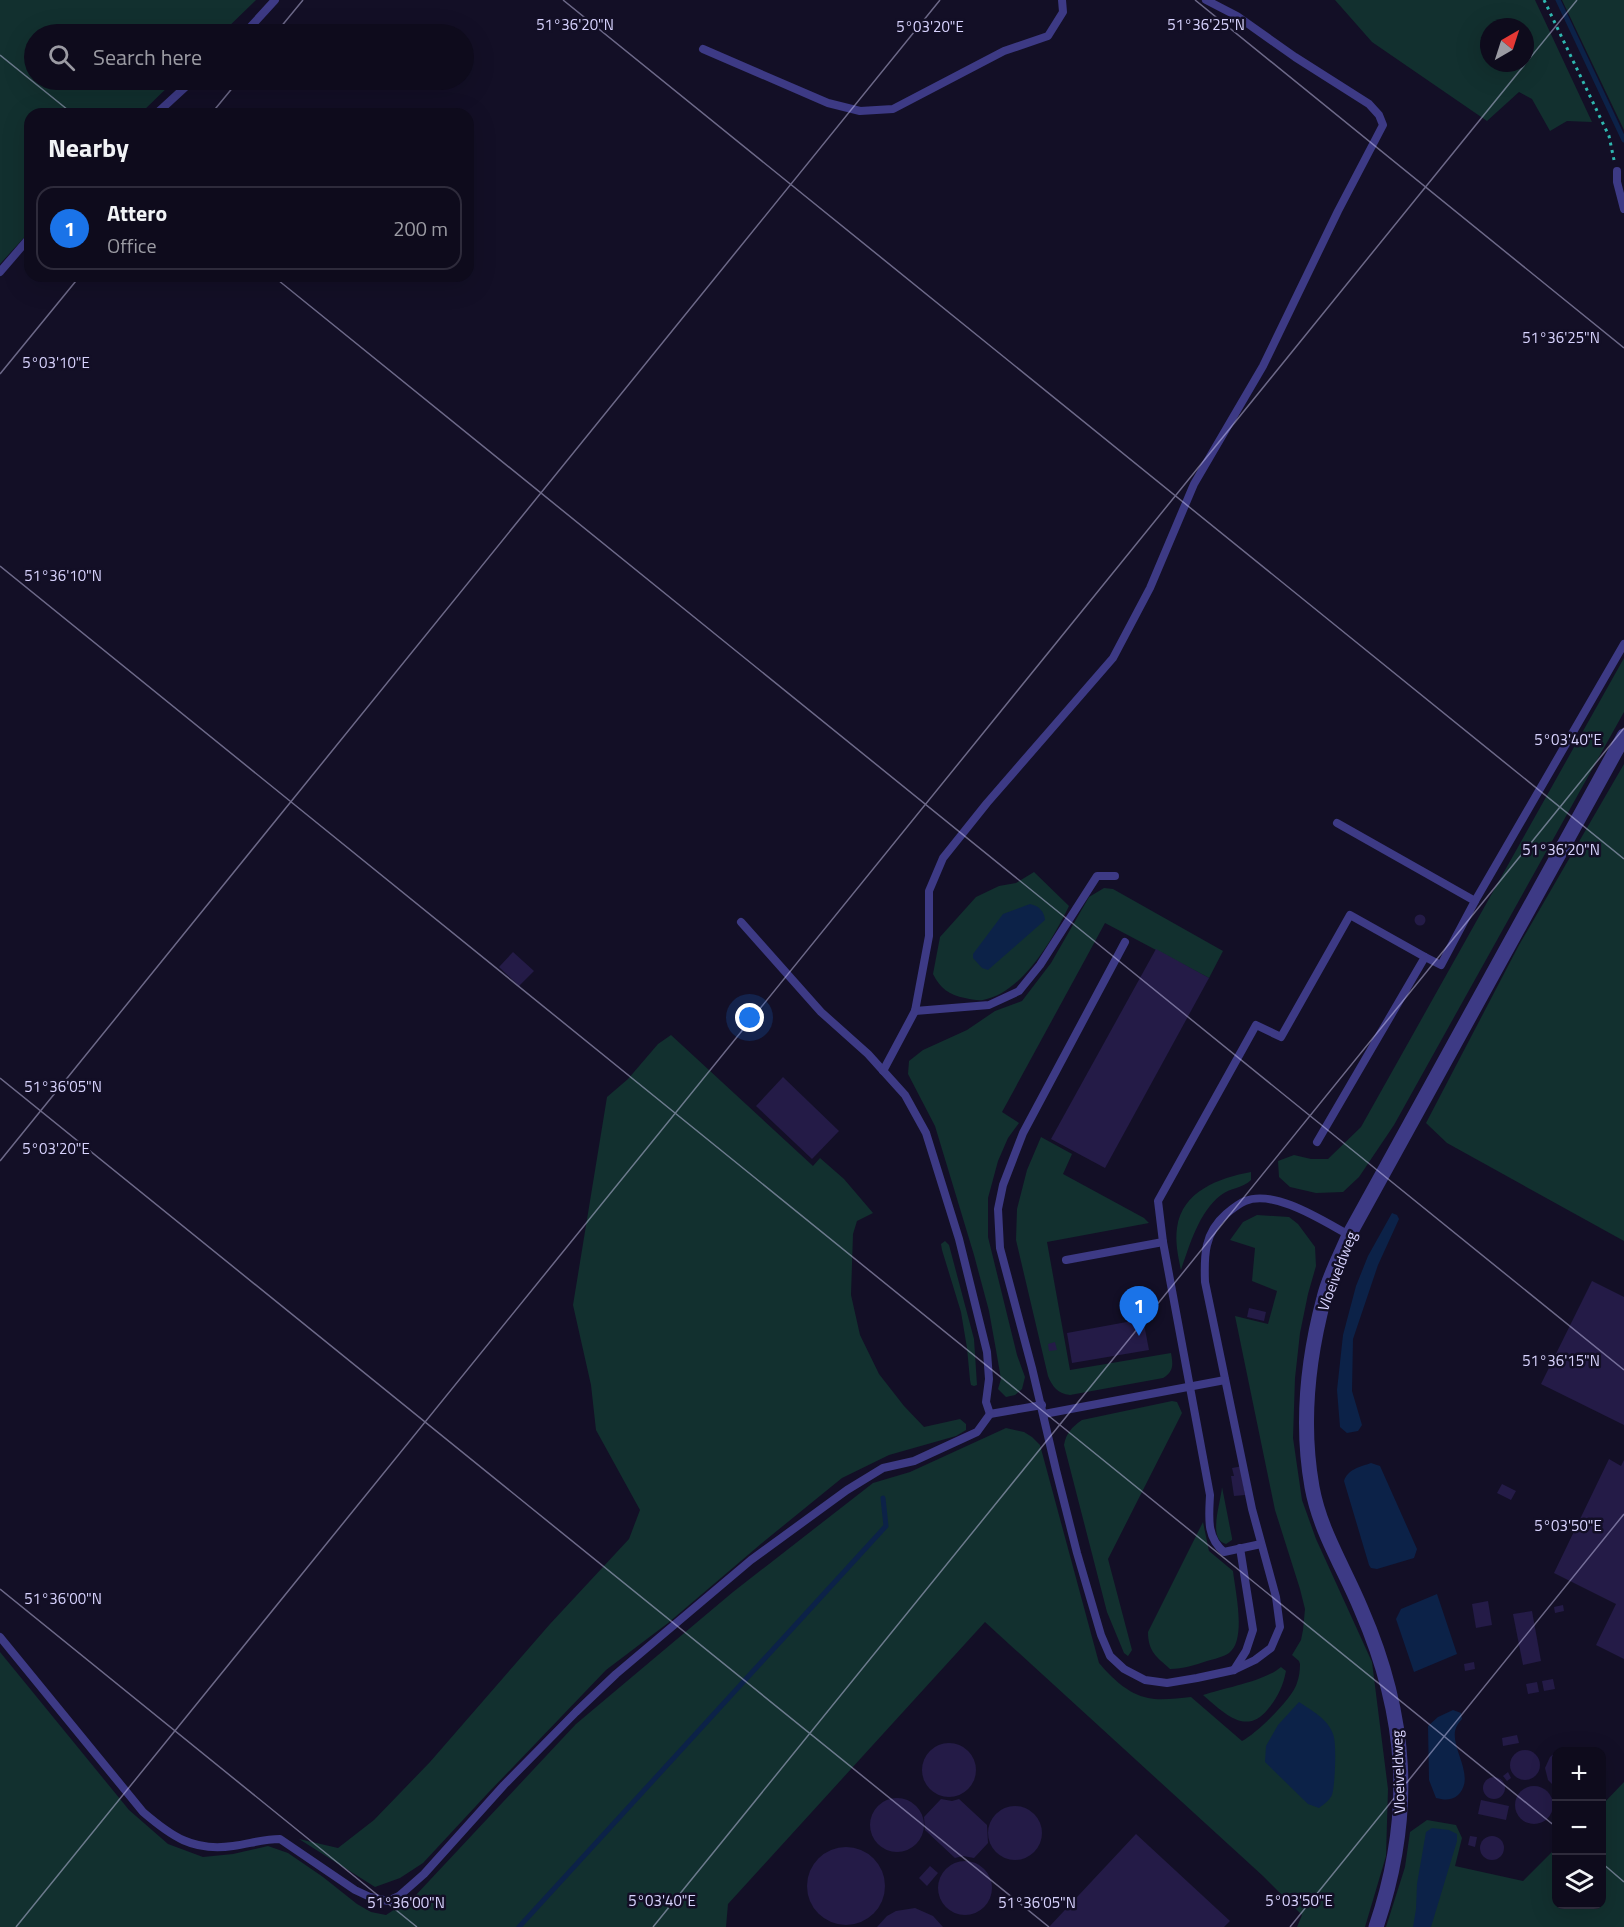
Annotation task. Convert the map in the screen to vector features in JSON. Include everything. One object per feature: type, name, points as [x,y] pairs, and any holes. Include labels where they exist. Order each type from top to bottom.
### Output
[{"type":"street","name":"Vloeiveldweg","points":[[1376,1927],[1386,1896],[1397,1847],[1401,1795],[1400,1748],[1393,1702],[1380,1655],[1361,1608],[1325,1533],[1312,1487],[1307,1429],[1310,1359],[1324,1296],[1349,1234],[1624,736]]},
{"type":"lane","points":[[253,24],[275,0]]},
{"type":"lane","points":[[703,49],[828,103],[860,111],[893,109],[1004,51],[1047,36],[1063,12],[1062,0]]},
{"type":"lane","points":[[883,1071],[915,1011],[929,936],[929,891],[943,858],[987,802],[1113,658],[1150,588],[1194,484],[1263,366],[1338,211],[1383,125],[1379,115],[1369,104],[1295,57],[1237,16],[1206,0]]},
{"type":"lane","points":[[163,108],[182,90]]},
{"type":"lane","points":[[1617,171],[1617,182],[1624,209]]},
{"type":"lane","points":[[0,272],[24,244]]},
{"type":"lane","points":[[1261,1544],[1224,1552],[1214,1544],[1209,1522],[1210,1495],[1163,1242],[1158,1201],[1256,1025],[1281,1037],[1350,915],[1441,965],[1475,901],[1624,644]]},
{"type":"lane","points":[[1337,823],[1475,901]]},
{"type":"lane","points":[[915,1011],[989,1005],[1019,991],[1040,964],[1097,876],[1115,876]]},
{"type":"lane","points":[[741,922],[821,1012],[868,1054],[883,1071],[904,1095],[926,1133],[959,1239],[987,1352],[989,1379],[986,1402],[990,1414]]},
{"type":"lane","points":[[1125,942],[1023,1133],[1003,1185],[998,1209],[1000,1248],[1043,1410],[1077,1553],[1101,1635],[1110,1656],[1124,1669],[1145,1680],[1167,1683],[1234,1670],[1256,1660],[1271,1648],[1280,1627],[1276,1597],[1252,1509],[1205,1282],[1204,1256],[1210,1235],[1221,1219],[1234,1208],[1247,1200],[1263,1199],[1282,1202],[1303,1210],[1349,1234]]},
{"type":"lane","points":[[1317,1142],[1425,957]]},
{"type":"lane","points":[[1066,1260],[1163,1242]]},
{"type":"lane","points":[[0,1638],[143,1812],[166,1832],[184,1842],[198,1846],[232,1847],[265,1839],[280,1839],[355,1890],[370,1897],[388,1901],[399,1896],[424,1874],[504,1785],[616,1674],[751,1560],[847,1490],[883,1468],[914,1461],[977,1432],[990,1414],[1043,1410],[1225,1380]]},
{"type":"lane","points":[[1234,1670],[1246,1651],[1253,1630],[1240,1548]]},
{"type":"path","points":[[1544,0],[1609,136],[1617,171]]},
{"type":"green space","points":[[0,0],[256,0],[231,24],[24,24],[24,90],[165,90],[146,108],[24,108],[24,238],[0,264]]},
{"type":"green space","points":[[1335,0],[1535,0],[1592,122],[1567,121],[1550,131],[1532,99],[1519,92],[1487,121],[1372,42]]},
{"type":"green space","points":[[1562,0],[1624,0],[1624,130]]},
{"type":"green space","points":[[1624,658],[1624,712],[1394,1125],[1359,1177],[1343,1192],[1316,1193],[1290,1187],[1279,1177],[1278,1161],[1294,1155],[1311,1159],[1328,1159],[1361,1127]]},
{"type":"green space","points":[[1624,764],[1624,1241],[1447,1143],[1426,1123],[1519,945]]},
{"type":"green space","points":[[1034,872],[1069,906],[1035,963],[1011,987],[983,1000],[959,997],[950,993],[933,974],[940,937],[976,897],[999,886],[1016,883]]},
{"type":"green space","points":[[1104,888],[1113,889],[1223,951],[1209,978],[1105,923],[1002,1112],[1019,1123],[1008,1138],[998,1161],[988,1198],[988,1237],[1017,1355],[1025,1377],[1022,1389],[1015,1395],[1006,1397],[998,1389],[1001,1379],[996,1350],[989,1311],[974,1255],[935,1126],[908,1074],[909,1061],[923,1050],[967,1030],[995,1011],[1022,1001],[1051,963],[1089,897]]},
{"type":"green space","points":[[671,1035],[813,1166],[820,1158],[844,1179],[873,1213],[857,1221],[853,1234],[851,1295],[860,1335],[879,1374],[924,1427],[960,1419],[966,1424],[966,1430],[956,1436],[889,1455],[842,1478],[668,1623],[606,1670],[423,1863],[400,1878],[375,1887],[299,1839],[338,1848],[374,1820],[430,1762],[550,1624],[629,1539],[640,1510],[596,1430],[591,1385],[573,1305],[607,1097],[628,1079],[658,1044]]},
{"type":"green space","points":[[1041,1137],[1072,1154],[1063,1174],[1144,1218],[1149,1223],[1047,1242],[1070,1370],[1171,1353],[1172,1367],[1163,1378],[1070,1395],[1059,1391],[1050,1380],[1016,1240],[1017,1209],[1027,1170]]},
{"type":"green space","points":[[1251,1172],[1251,1180],[1221,1195],[1207,1210],[1196,1229],[1181,1270],[1176,1233],[1180,1215],[1186,1204],[1204,1188],[1227,1178]]},
{"type":"green space","points":[[1257,1215],[1289,1217],[1298,1224],[1315,1247],[1316,1266],[1300,1333],[1295,1378],[1293,1438],[1302,1500],[1316,1539],[1372,1662],[1388,1789],[1386,1856],[1365,1927],[1297,1927],[1302,1915],[1263,1876],[985,1622],[728,1904],[726,1927],[0,1927],[0,1652],[129,1810],[168,1844],[203,1857],[233,1854],[268,1846],[288,1853],[357,1904],[371,1912],[386,1915],[415,1896],[576,1724],[733,1592],[873,1483],[910,1472],[1006,1428],[1024,1432],[1040,1445],[1099,1663],[1121,1685],[1141,1696],[1158,1699],[1191,1697],[1242,1741],[1273,1715],[1294,1690],[1300,1664],[1292,1655],[1301,1640],[1305,1609],[1275,1510],[1235,1316],[1268,1324],[1277,1291],[1252,1281],[1255,1248],[1230,1240],[1243,1222]]},
{"type":"green space","points":[[945,1241],[949,1245],[974,1339],[977,1385],[974,1386],[971,1385],[970,1380],[961,1312],[942,1250],[941,1244]]},
{"type":"green space","points":[[1172,1401],[1177,1402],[1182,1413],[1108,1559],[1132,1650],[1128,1656],[1124,1653],[1107,1612],[1064,1445],[1070,1431],[1082,1420]]},
{"type":"green space","points":[[1222,1487],[1232,1538],[1226,1544],[1220,1541],[1216,1528]]},
{"type":"green space","points":[[1203,1522],[1209,1551],[1233,1571],[1239,1626],[1238,1637],[1234,1647],[1224,1656],[1170,1669],[1152,1649],[1148,1632]]},
{"type":"green space","points":[[1281,1667],[1286,1671],[1277,1696],[1260,1717],[1251,1721],[1235,1719],[1203,1695],[1255,1680]]},
{"type":"green space","points":[[1624,1782],[1624,1927],[1386,1927],[1405,1867],[1410,1832],[1427,1820],[1456,1825],[1462,1838],[1455,1866],[1523,1881],[1552,1852],[1552,1909],[1606,1909],[1606,1801]]},
{"type":"water","points":[[1030,904],[1040,909],[1045,920],[988,970],[982,968],[973,958],[973,954],[1003,914]]},
{"type":"water","points":[[1392,1213],[1399,1219],[1378,1265],[1353,1339],[1352,1391],[1362,1425],[1358,1431],[1347,1433],[1340,1427],[1337,1390],[1343,1335],[1356,1286],[1368,1256]]},
{"type":"water","points":[[1371,1463],[1380,1466],[1417,1549],[1414,1558],[1377,1569],[1369,1565],[1344,1481],[1351,1471]]},
{"type":"water","points":[[1437,1594],[1457,1654],[1414,1672],[1396,1619],[1401,1609]]},
{"type":"water","points":[[1299,1702],[1323,1719],[1331,1729],[1334,1739],[1335,1764],[1332,1795],[1319,1808],[1308,1804],[1265,1762],[1266,1746],[1278,1725]]},
{"type":"water","points":[[1453,1710],[1461,1713],[1462,1719],[1455,1729],[1455,1739],[1465,1780],[1458,1795],[1450,1799],[1442,1799],[1436,1798],[1429,1780],[1428,1726],[1438,1717]]},
{"type":"water","points":[[1432,1828],[1449,1830],[1457,1834],[1457,1841],[1431,1927],[1413,1927],[1417,1884],[1426,1832]]},
{"type":"building","points":[[1420,914],[1426,920],[1420,926],[1414,920]]},
{"type":"building","points":[[1156,949],[1209,978],[1105,1168],[1051,1139]]},
{"type":"building","points":[[513,952],[534,971],[519,986],[499,967]]},
{"type":"building","points":[[783,1077],[839,1131],[812,1159],[756,1106]]},
{"type":"building","points":[[1592,1281],[1624,1297],[1624,1425],[1541,1384]]},
{"type":"building","points":[[1249,1308],[1266,1312],[1264,1321],[1247,1317]]},
{"type":"building","points":[[1143,1319],[1149,1350],[1072,1363],[1067,1333]]},
{"type":"building","points":[[1055,1342],[1057,1350],[1049,1351],[1048,1344]]},
{"type":"building","points":[[1609,1459],[1621,1466],[1624,1460],[1624,1659],[1596,1645],[1616,1604],[1554,1573]]},
{"type":"building","points":[[1243,1466],[1245,1495],[1234,1496],[1232,1468]]},
{"type":"building","points":[[1502,1484],[1516,1491],[1511,1500],[1497,1493]]},
{"type":"building","points":[[1488,1601],[1492,1625],[1476,1628],[1472,1604]]},
{"type":"building","points":[[1563,1605],[1564,1611],[1555,1613],[1554,1607]]},
{"type":"building","points":[[1532,1611],[1541,1661],[1523,1665],[1513,1614]]},
{"type":"building","points":[[1474,1662],[1475,1669],[1465,1671],[1464,1664]]},
{"type":"building","points":[[1553,1679],[1555,1689],[1544,1691],[1542,1681]]},
{"type":"building","points":[[1537,1682],[1539,1692],[1528,1694],[1526,1684]]},
{"type":"building","points":[[1517,1735],[1519,1743],[1503,1746],[1502,1738]]},
{"type":"building","points":[[949,1743],[959,1745],[968,1751],[974,1760],[976,1770],[974,1780],[968,1789],[959,1795],[949,1797],[939,1795],[930,1789],[924,1780],[922,1770],[924,1760],[930,1751],[939,1745]]},
{"type":"building","points":[[1525,1750],[1535,1755],[1540,1765],[1535,1775],[1525,1780],[1515,1775],[1510,1765],[1515,1755]]},
{"type":"building","points":[[1552,1755],[1552,1784],[1548,1780],[1545,1768]]},
{"type":"building","points":[[1508,1772],[1511,1778],[1507,1781],[1503,1776]]},
{"type":"building","points":[[1494,1777],[1502,1780],[1505,1788],[1502,1796],[1494,1799],[1486,1796],[1483,1788],[1486,1780]]},
{"type":"building","points":[[1527,1787],[1541,1787],[1552,1798],[1552,1812],[1541,1823],[1527,1823],[1516,1812],[1516,1798]]},
{"type":"building","points":[[897,1798],[907,1800],[916,1806],[922,1815],[924,1825],[922,1835],[916,1844],[907,1850],[897,1852],[887,1850],[878,1844],[872,1835],[870,1825],[872,1815],[878,1806],[887,1800]]},
{"type":"building","points":[[941,1799],[952,1801],[959,1799],[987,1825],[988,1843],[974,1858],[963,1856],[955,1858],[925,1830],[924,1817]]},
{"type":"building","points":[[1481,1800],[1509,1806],[1506,1820],[1478,1814]]},
{"type":"building","points":[[1015,1806],[1025,1808],[1034,1814],[1040,1823],[1042,1833],[1040,1843],[1034,1852],[1025,1858],[1015,1860],[1005,1858],[996,1852],[990,1843],[988,1833],[990,1823],[996,1814],[1005,1808]]},
{"type":"building","points":[[1136,1834],[1230,1921],[1224,1927],[1049,1927]]},
{"type":"building","points":[[1470,1836],[1477,1837],[1475,1847],[1468,1845]]},
{"type":"building","points":[[1492,1836],[1501,1839],[1504,1848],[1501,1857],[1492,1860],[1483,1857],[1480,1848],[1483,1839]]},
{"type":"building","points":[[846,1847],[861,1850],[873,1859],[882,1871],[885,1886],[882,1901],[873,1913],[861,1922],[846,1925],[831,1922],[819,1913],[810,1901],[807,1886],[810,1871],[819,1859],[831,1850]]},
{"type":"building","points":[[965,1861],[975,1863],[984,1869],[990,1878],[992,1888],[990,1898],[984,1907],[975,1913],[965,1915],[955,1913],[946,1907],[940,1898],[938,1888],[940,1878],[946,1869],[955,1863]]},
{"type":"building","points":[[930,1866],[938,1873],[927,1886],[919,1878]]},
{"type":"building","points":[[915,1908],[933,1916],[943,1927],[877,1927],[887,1916],[896,1911]]},
{"type":"waterway","points":[[1558,0],[1624,140]]},
{"type":"waterway","points":[[519,1927],[886,1526],[883,1498]]},
{"type":"place","name":"Attero","points":[[1139,1336]]}]
